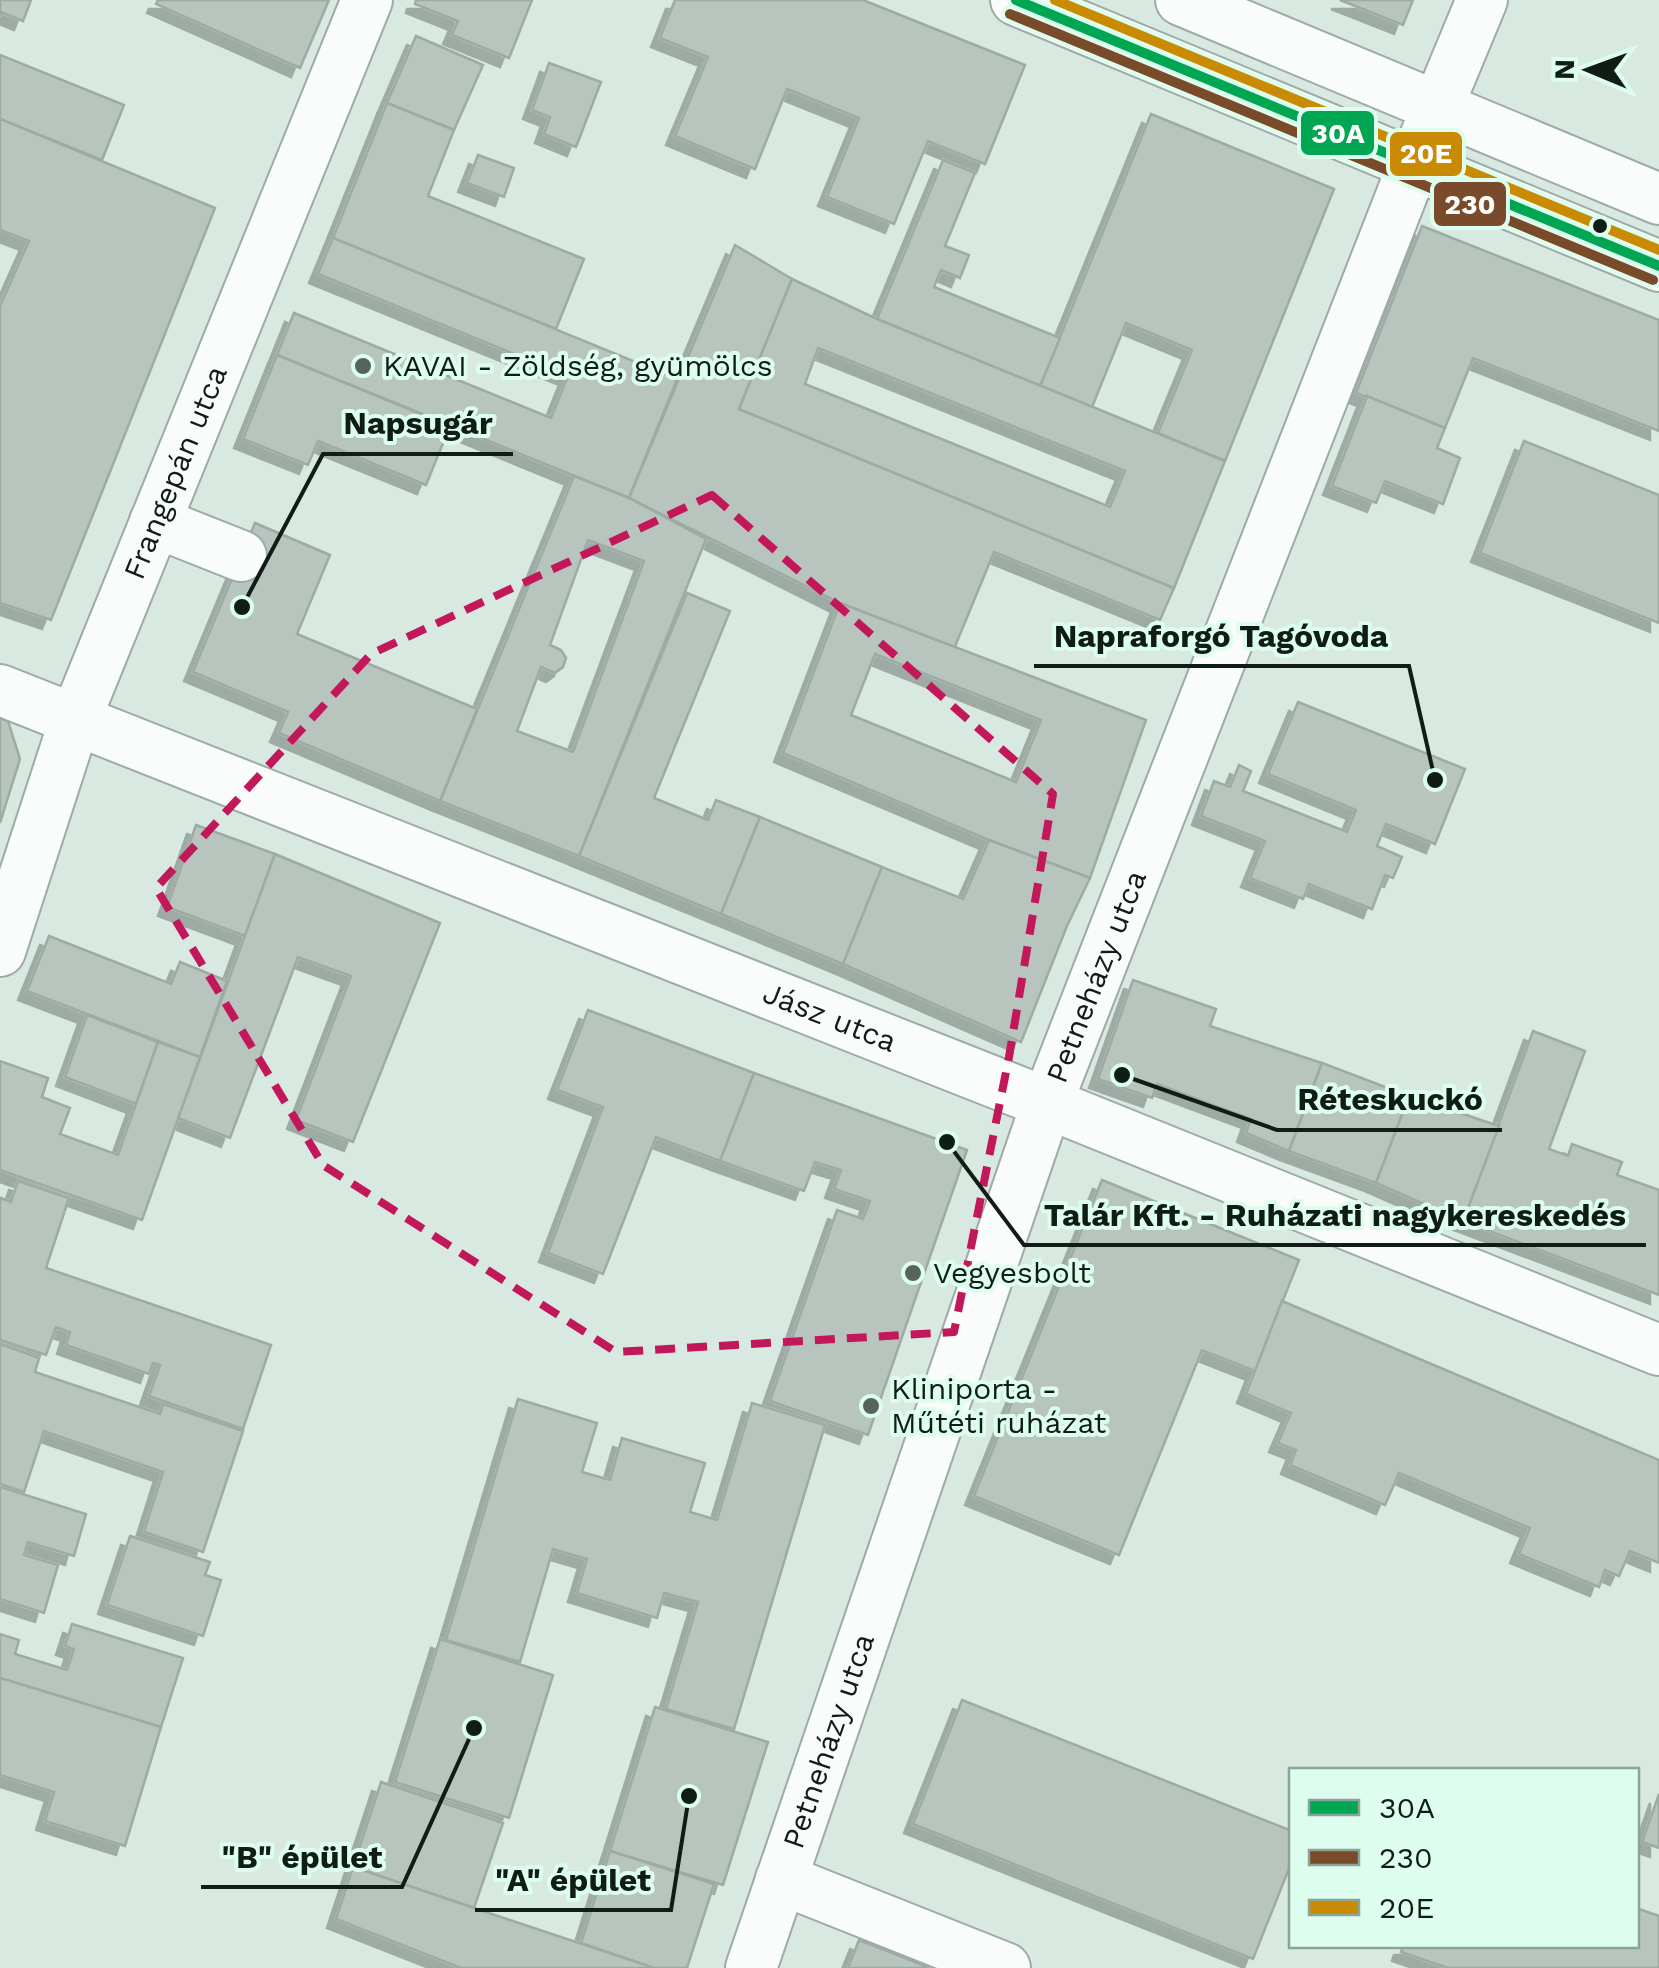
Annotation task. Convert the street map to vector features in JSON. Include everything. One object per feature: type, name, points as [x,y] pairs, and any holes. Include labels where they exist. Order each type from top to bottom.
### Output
[{"type":"street","name":"Frangepán utca","points":[[0,951],[75,720],[367,0]]},
{"type":"street","points":[[1016,0],[1659,266]]},
{"type":"street","points":[[1181,0],[1659,199]]},
{"type":"street","name":"Petneházy utca","points":[[752,1968],[1047,1104],[1413,166],[1482,0]]},
{"type":"street","points":[[155,522],[241,556]]},
{"type":"street","name":"Jász utca","points":[[0,690],[1659,1350]]},
{"type":"street","points":[[781,1879],[1005,1968]]},
{"type":"highlighted area","points":[[712,495],[1053,794],[1009,1057],[954,1332],[616,1352],[323,1165],[156,888],[371,654]]},
{"type":"building","points":[[0,0],[31,0],[23,21],[1,12],[0,16]]},
{"type":"building","points":[[158,0],[329,0],[300,68],[156,4]]},
{"type":"building","points":[[416,0],[532,0],[509,58],[452,35],[458,21],[415,4]]},
{"type":"building","points":[[675,0],[863,0],[1025,65],[985,164],[928,141],[894,224],[827,197],[859,118],[787,89],[755,169],[675,136],[708,57],[660,38]]},
{"type":"building","points":[[1340,0],[1413,0],[1403,25]]},
{"type":"building","points":[[416,36],[483,65],[454,130],[387,103]]},
{"type":"building","points":[[0,55],[124,105],[102,160],[0,119]]},
{"type":"building","points":[[549,63],[601,82],[576,147],[544,134],[550,117],[532,110]]},
{"type":"building","points":[[387,103],[454,130],[428,196],[584,259],[556,329],[333,238]]},
{"type":"building","points":[[1151,114],[1334,189],[1225,461],[1158,433],[1192,350],[1126,323],[1092,407],[1040,386]]},
{"type":"building","points":[[0,119],[215,208],[51,620],[0,603],[0,306],[29,241],[0,230]]},
{"type":"building","points":[[478,155],[514,168],[504,197],[467,183]]},
{"type":"building","points":[[943,160],[975,173],[945,246],[969,255],[960,278],[941,270],[934,287],[1060,338],[1040,386],[877,319]]},
{"type":"building","points":[[1422,226],[1659,320],[1659,431],[1473,358],[1445,428],[1356,393]]},
{"type":"building","name":"KAVAI - Zöldség, gyümölcs","points":[[333,238],[677,379],[629,498],[277,355],[294,313],[551,418],[568,376],[318,274]]},
{"type":"building","points":[[735,245],[792,279],[739,409],[1174,588],[1160,620],[994,552],[954,649],[840,603],[629,498]]},
{"type":"building","points":[[792,279],[877,319],[1225,461],[1174,588],[739,409]],"holes":[[[818,348],[1125,471],[1110,507],[805,384]]]},
{"type":"building","points":[[277,355],[450,426],[426,485],[318,441],[308,465],[243,439]]},
{"type":"building","points":[[1367,396],[1445,428],[1437,448],[1460,458],[1443,504],[1385,481],[1376,503],[1332,486]]},
{"type":"building","points":[[1524,441],[1659,495],[1659,623],[1480,553]]},
{"type":"building","points":[[574,476],[629,498],[706,539],[579,856],[440,801]],"holes":[[[588,540],[644,561],[573,752],[517,731],[541,667],[555,673],[563,667],[566,658],[561,650],[550,645]]]},
{"type":"building","points":[[255,523],[330,555],[297,634],[477,709],[440,801],[279,733],[288,712],[193,672]]},
{"type":"building","points":[[687,593],[730,611],[654,798],[708,820],[716,800],[760,817],[721,914],[579,856]]},
{"type":"building","points":[[840,603],[1146,720],[1090,878],[783,753]],"holes":[[[875,654],[1041,720],[1016,782],[851,715]]]},
{"type":"building","points":[[1298,702],[1465,769],[1435,844],[1386,824],[1377,846],[1402,857],[1393,878],[1385,875],[1372,909],[1309,884],[1303,899],[1250,878],[1265,841],[1201,816],[1214,781],[1230,787],[1239,765],[1251,771],[1243,791],[1347,832],[1356,810],[1268,774]]},
{"type":"building","points":[[0,718],[8,721],[20,759],[0,823]]},
{"type":"building","points":[[760,817],[882,867],[843,964],[721,914]]},
{"type":"building","points":[[196,825],[275,854],[245,936],[167,907]]},
{"type":"building","points":[[989,840],[1090,878],[1021,1042],[843,964],[882,867],[963,899]]},
{"type":"building","points":[[275,854],[440,923],[353,1142],[296,1120],[351,976],[298,957],[230,1138],[178,1118]]},
{"type":"building","points":[[49,936],[171,984],[180,962],[227,981],[200,1057],[27,991]]},
{"type":"building","points":[[1133,980],[1216,1009],[1210,1026],[1322,1063],[1289,1151],[1246,1133],[1251,1119],[1157,1084],[1152,1098],[1098,1079]]},
{"type":"building","points":[[588,1010],[754,1073],[720,1161],[656,1137],[603,1274],[548,1253],[603,1107],[557,1090]]},
{"type":"building","points":[[87,1015],[158,1042],[136,1104],[65,1077]]},
{"type":"building","points":[[1533,1031],[1585,1051],[1549,1149],[1568,1156],[1572,1144],[1622,1162],[1617,1175],[1659,1190],[1659,1295],[1463,1221]]},
{"type":"building","points":[[158,1042],[200,1057],[142,1220],[0,1170],[0,1061],[48,1078],[42,1097],[70,1108],[60,1134],[118,1155]]},
{"type":"building","points":[[1322,1063],[1409,1096],[1376,1183],[1289,1151]]},
{"type":"building","points":[[754,1073],[967,1150],[868,1435],[770,1401],[837,1210],[863,1219],[870,1201],[834,1189],[841,1170],[815,1162],[804,1191],[720,1161]]},
{"type":"building","points":[[1409,1096],[1499,1126],[1463,1221],[1376,1183]]},
{"type":"building","points":[[1102,1180],[1299,1260],[1255,1371],[1202,1350],[1119,1555],[974,1496]]},
{"type":"building","points":[[18,1181],[69,1198],[46,1268],[271,1345],[243,1429],[149,1396],[160,1365],[153,1363],[149,1374],[66,1345],[70,1332],[56,1327],[46,1355],[0,1340],[0,1201],[1,1198],[11,1202]]},
{"type":"building","points":[[1282,1301],[1659,1460],[1659,1563],[1630,1551],[1619,1576],[1605,1570],[1599,1587],[1519,1554],[1530,1528],[1399,1473],[1385,1505],[1290,1465],[1296,1450],[1278,1443],[1291,1413],[1246,1394]]},
{"type":"building","points":[[0,1344],[39,1358],[35,1372],[160,1414],[163,1404],[243,1431],[203,1552],[144,1532],[163,1472],[44,1431],[24,1492],[0,1484]]},
{"type":"building","points":[[518,1399],[597,1423],[582,1472],[610,1480],[622,1438],[705,1463],[690,1512],[717,1520],[752,1403],[825,1425],[734,1729],[666,1709],[698,1602],[664,1593],[657,1618],[577,1593],[587,1559],[553,1549],[520,1662],[446,1640]]},
{"type":"building","points":[[0,1487],[86,1514],[74,1556],[28,1542],[24,1555],[58,1565],[44,1613],[0,1599]]},
{"type":"building","points":[[130,1536],[210,1562],[205,1575],[221,1580],[203,1636],[107,1605]]},
{"type":"building","points":[[72,1624],[183,1658],[161,1727],[0,1678],[0,1634],[19,1640],[15,1654],[67,1670],[74,1649],[65,1646]]},
{"type":"building","points":[[440,1639],[553,1675],[509,1818],[395,1782]]},
{"type":"building","points":[[0,1678],[161,1727],[125,1846],[45,1821],[54,1792],[0,1775]]},
{"type":"building","points":[[962,1700],[1289,1830],[1289,1869],[1253,1959],[913,1824]]},
{"type":"building","points":[[655,1707],[768,1742],[723,1885],[610,1851]]},
{"type":"building","points":[[381,1782],[503,1823],[474,1908],[353,1867]]},
{"type":"building","points":[[1659,1794],[1659,1848],[1642,1842]]},
{"type":"building","points":[[610,1851],[714,1884],[687,1968],[654,1968],[581,1943]]},
{"type":"building","points":[[353,1867],[654,1968],[461,1968],[336,1919]]},
{"type":"building","points":[[1639,1909],[1659,1916],[1659,1968],[1448,1968],[1401,1952],[1402,1948],[1639,1948]]},
{"type":"building","points":[[859,1940],[930,1968],[848,1968]]},
{"type":"transit line","name":"30A","points":[[1016,0],[1659,266]]},
{"type":"transit line","name":"20E","points":[[1055,0],[1659,250]]},
{"type":"transit line","name":"230","points":[[1010,14],[1653,280]]},
{"type":"place","name":"KAVAI - Zöldség, gyümölcs","points":[[363,366]]},
{"type":"place","name":"Napsugár","points":[[242,607]]},
{"type":"place","name":"Napraforgó Tagóvoda","points":[[1435,780]]},
{"type":"place","name":"Réteskuckó","points":[[1122,1075]]},
{"type":"place","name":"Talár Kft. - Ruházati nagykereskedés","points":[[947,1142]]},
{"type":"place","name":"Vegyesbolt","points":[[913,1273]]},
{"type":"place","name":"Kliniporta - Műtéti ruházat","points":[[871,1406]]},
{"type":"place","name":"\"B\" épület","points":[[474,1728]]},
{"type":"place","name":"\"A\" épület","points":[[689,1796]]}]
